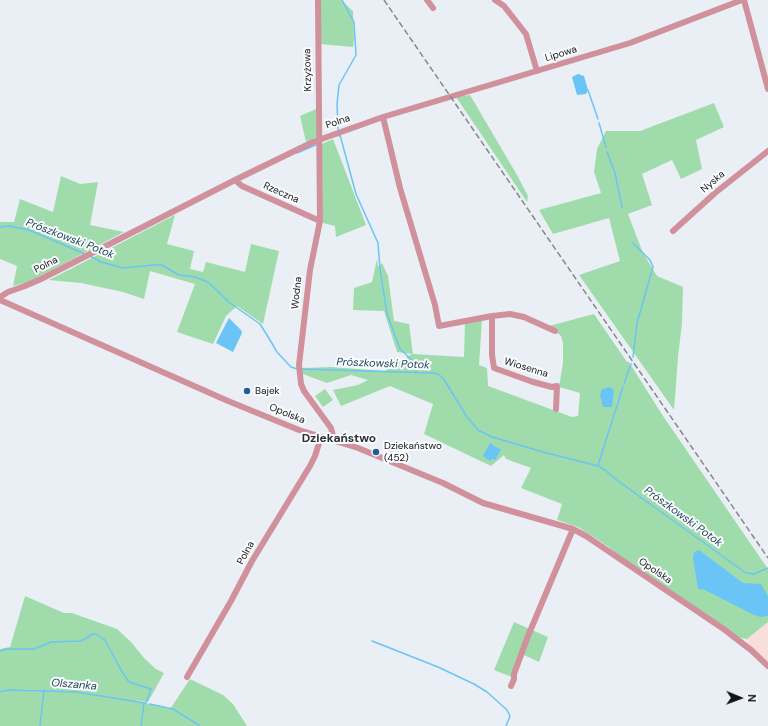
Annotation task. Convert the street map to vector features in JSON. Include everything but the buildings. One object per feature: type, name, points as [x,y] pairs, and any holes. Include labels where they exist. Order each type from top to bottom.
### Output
[{"type":"street","name":"Krzyżowa","points":[[318,0],[320,139]]},
{"type":"street","points":[[428,0],[433,8]]},
{"type":"street","points":[[495,0],[504,6],[526,34],[537,71]]},
{"type":"street","points":[[743,0],[768,89]]},
{"type":"street","name":"Lipowa","points":[[383,117],[654,35],[743,0]]},
{"type":"street","name":"Polna","points":[[0,297],[3,294],[25,286],[84,257],[297,149],[320,139],[383,117]]},
{"type":"street","points":[[383,117],[400,188],[432,293],[439,326],[510,314],[524,317],[555,331]]},
{"type":"street","name":"Wodna","points":[[320,139],[320,221],[310,270],[299,373],[304,391],[330,428],[334,440]]},
{"type":"street","name":"Nyska","points":[[673,231],[715,193],[768,151]]},
{"type":"street","name":"Rzeczna","points":[[235,180],[242,186],[320,221]]},
{"type":"street","name":"Opolska","points":[[0,300],[245,408],[299,430],[358,448],[437,480],[483,503],[574,529],[725,630],[752,650],[768,666]]},
{"type":"street","name":"Wiosenna","points":[[492,316],[492,355],[494,368],[533,382],[552,387],[557,386],[556,409]]},
{"type":"street","name":"Polna","points":[[187,677],[222,619],[252,561],[310,466],[321,437]]},
{"type":"street","points":[[511,686],[528,636],[574,529]]},
{"type":"shaded area","points":[[768,622],[768,666],[751,650],[747,639]]},
{"type":"green space","points":[[320,0],[341,0],[353,11],[353,47],[320,44]]},
{"type":"green space","points":[[470,95],[517,175],[528,196],[527,202],[456,97]]},
{"type":"green space","points":[[714,103],[724,127],[696,140],[702,169],[681,179],[672,160],[642,174],[652,205],[628,214],[643,253],[657,276],[683,287],[682,323],[674,410],[579,275],[620,261],[609,218],[553,234],[539,210],[601,193],[594,172],[597,149],[606,131],[640,131]]},
{"type":"green space","points":[[316,109],[317,137],[306,142],[300,116]]},
{"type":"green space","points":[[333,139],[366,225],[336,237],[335,226],[323,223],[322,144]]},
{"type":"green space","points":[[61,176],[80,184],[98,182],[90,225],[124,232],[29,282],[13,286],[17,266],[0,259],[0,222],[14,222],[20,199],[53,212]]},
{"type":"green space","points":[[175,215],[167,244],[194,251],[190,269],[203,272],[206,262],[245,272],[251,244],[279,251],[263,324],[237,306],[226,316],[213,344],[177,332],[195,284],[150,271],[144,299],[123,292],[81,283],[49,280]]},
{"type":"green space","points":[[377,259],[378,267],[382,263],[388,276],[394,321],[409,324],[413,354],[464,357],[465,323],[482,319],[479,365],[487,368],[488,386],[572,417],[578,416],[580,393],[559,387],[563,363],[563,343],[561,336],[549,326],[594,314],[627,362],[629,362],[663,416],[768,569],[768,622],[747,639],[741,638],[622,560],[609,547],[578,527],[557,520],[562,504],[521,488],[531,468],[506,459],[504,455],[491,466],[424,434],[433,404],[390,386],[341,406],[333,390],[358,385],[368,380],[351,375],[327,383],[303,374],[302,368],[331,367],[385,371],[412,354],[397,352],[384,311],[353,310],[354,288],[372,282]]},
{"type":"green space","points":[[325,389],[333,400],[323,407],[315,396]]},
{"type":"green space","points":[[25,596],[64,613],[72,613],[117,629],[131,642],[144,658],[156,669],[164,673],[148,702],[134,700],[170,709],[190,679],[223,695],[233,704],[247,726],[0,726],[0,649],[10,647]]},
{"type":"green space","points":[[514,622],[548,637],[539,662],[524,655],[514,678],[494,670]]},
{"type":"water","points":[[578,74],[584,76],[588,90],[586,94],[577,95],[572,77]]},
{"type":"water","points":[[229,318],[241,330],[242,333],[233,352],[216,343]]},
{"type":"water","points":[[609,387],[614,390],[612,407],[603,407],[600,395],[602,389]]},
{"type":"water","points":[[490,443],[501,450],[495,460],[492,459],[490,461],[483,456]]},
{"type":"water","points":[[699,550],[743,583],[761,584],[768,596],[768,616],[760,617],[752,614],[705,590],[698,589],[693,558],[694,552]]},
{"type":"waterway","points":[[338,129],[337,104],[339,85],[356,55],[354,22],[342,0]]},
{"type":"waterway","points":[[588,90],[598,119]]},
{"type":"waterway","points":[[599,123],[606,147]]},
{"type":"waterway","points":[[339,136],[340,135],[356,194],[378,243],[380,269],[387,314],[400,349],[414,362],[416,372]]},
{"type":"waterway","points":[[297,153],[318,144]]},
{"type":"waterway","points":[[607,152],[615,173],[622,207]]},
{"type":"waterway","name":"Prószkowski Potok","points":[[0,227],[9,226],[29,230],[85,254]]},
{"type":"waterway","points":[[632,242],[650,260],[653,267],[637,323],[633,357]]},
{"type":"waterway","name":"Prószkowski Potok","points":[[90,256],[101,262],[123,268],[162,265],[179,275],[195,277],[208,282],[230,303],[260,324],[277,352],[291,367],[297,369]]},
{"type":"waterway","points":[[624,384],[631,364]]},
{"type":"waterway","name":"Prószkowski Potok","points":[[301,369],[438,374],[443,378],[467,417],[478,430],[492,437],[598,466],[746,573],[754,574],[768,568]]},
{"type":"waterway","points":[[598,465],[623,387]]},
{"type":"waterway","points":[[0,651],[7,649],[34,649],[51,642],[80,641],[93,634],[96,634],[105,640],[129,682],[151,689],[146,703]]},
{"type":"waterway","points":[[372,641],[438,667],[474,684],[487,692],[507,710],[510,716],[506,726]]},
{"type":"waterway","name":"Olszanka","points":[[0,692],[8,690],[76,692],[145,703]]},
{"type":"waterway","points":[[40,726],[44,690]]},
{"type":"waterway","points":[[141,726],[144,703]]},
{"type":"waterway","name":"Olszanka","points":[[150,704],[173,709],[200,726]]},
{"type":"railway","points":[[384,0],[768,558]]},
{"type":"place","name":"Bajek","points":[[247,391]]},
{"type":"place","name":"Dziekaństwo (452)","points":[[376,452]]},
{"type":"district","name":"Dziekaństwo","points":[[339,439]]}]
